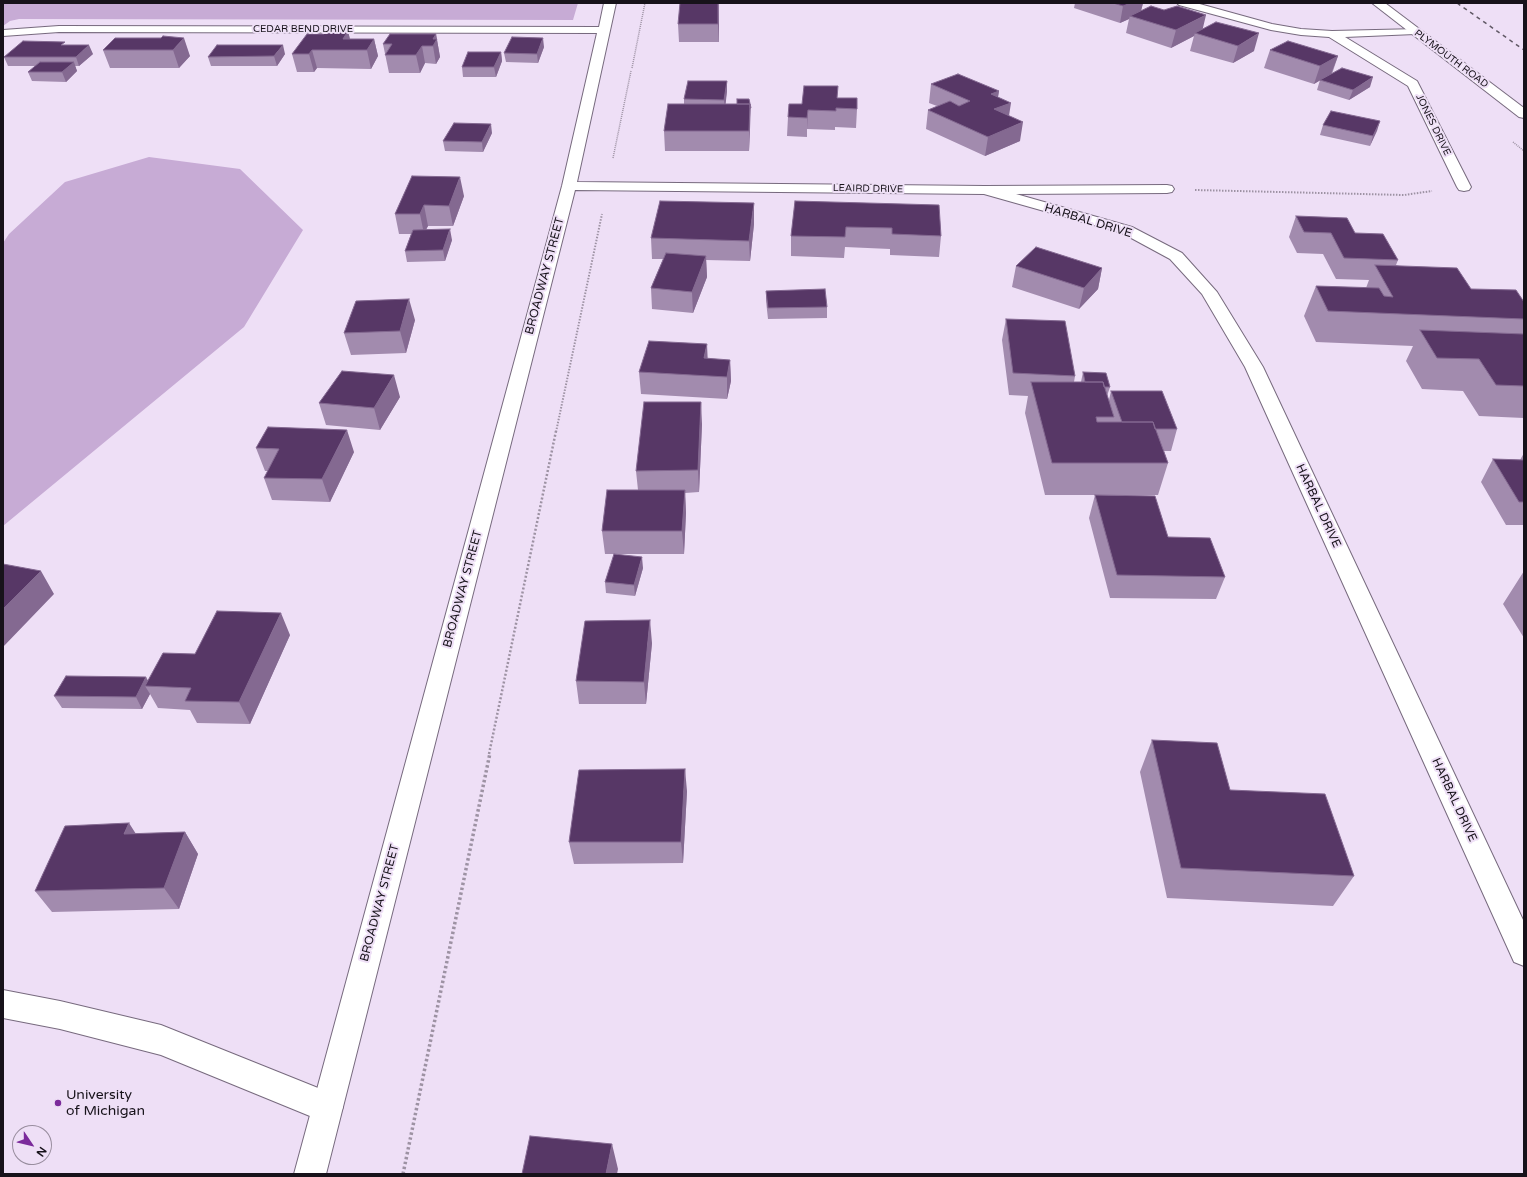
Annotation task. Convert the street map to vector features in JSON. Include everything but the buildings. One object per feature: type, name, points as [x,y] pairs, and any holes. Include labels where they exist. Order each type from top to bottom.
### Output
[{"type":"street","name":"BROADWAY STREET","points":[[310,1174],[569,186],[610,3]]},
{"type":"street","name":"JONES DRIVE","points":[[1183,3],[1271,27],[1301,32],[1332,34],[1415,31]]},
{"type":"street","name":"PLYMOUTH ROAD","points":[[1378,3],[1524,114]]},
{"type":"street","name":"CEDAR BEND DRIVE","points":[[3,33],[58,29],[604,30]]},
{"type":"street","name":"JONES DRIVE","points":[[1332,34],[1413,84],[1464,187]]},
{"type":"street","name":"LEAIRD DRIVE","points":[[569,186],[985,190],[1167,189]]},
{"type":"street","name":"HARBAL DRIVE","points":[[985,190],[1127,230],[1176,256],[1209,292],[1254,367],[1524,953]]},
{"type":"street","points":[[3,1004],[60,1015],[160,1040],[327,1107]]},
{"type":"path","points":[[632,68],[645,3]]},
{"type":"path","points":[[613,160],[631,71]]},
{"type":"path","points":[[1167,189],[1404,195],[1464,187]]},
{"type":"path","points":[[403,1174],[543,493],[603,213]]},
{"type":"shaded area","points":[[3,3],[578,3],[573,20],[19,19],[10,21],[3,26]]},
{"type":"shaded area","points":[[149,157],[240,169],[303,230],[244,327],[3,526],[3,243],[9,234],[65,182]]},
{"type":"railway","points":[[1457,3],[1524,50]]},
{"type":"place","name":"University of Michigan","points":[[58,1103]]}]
